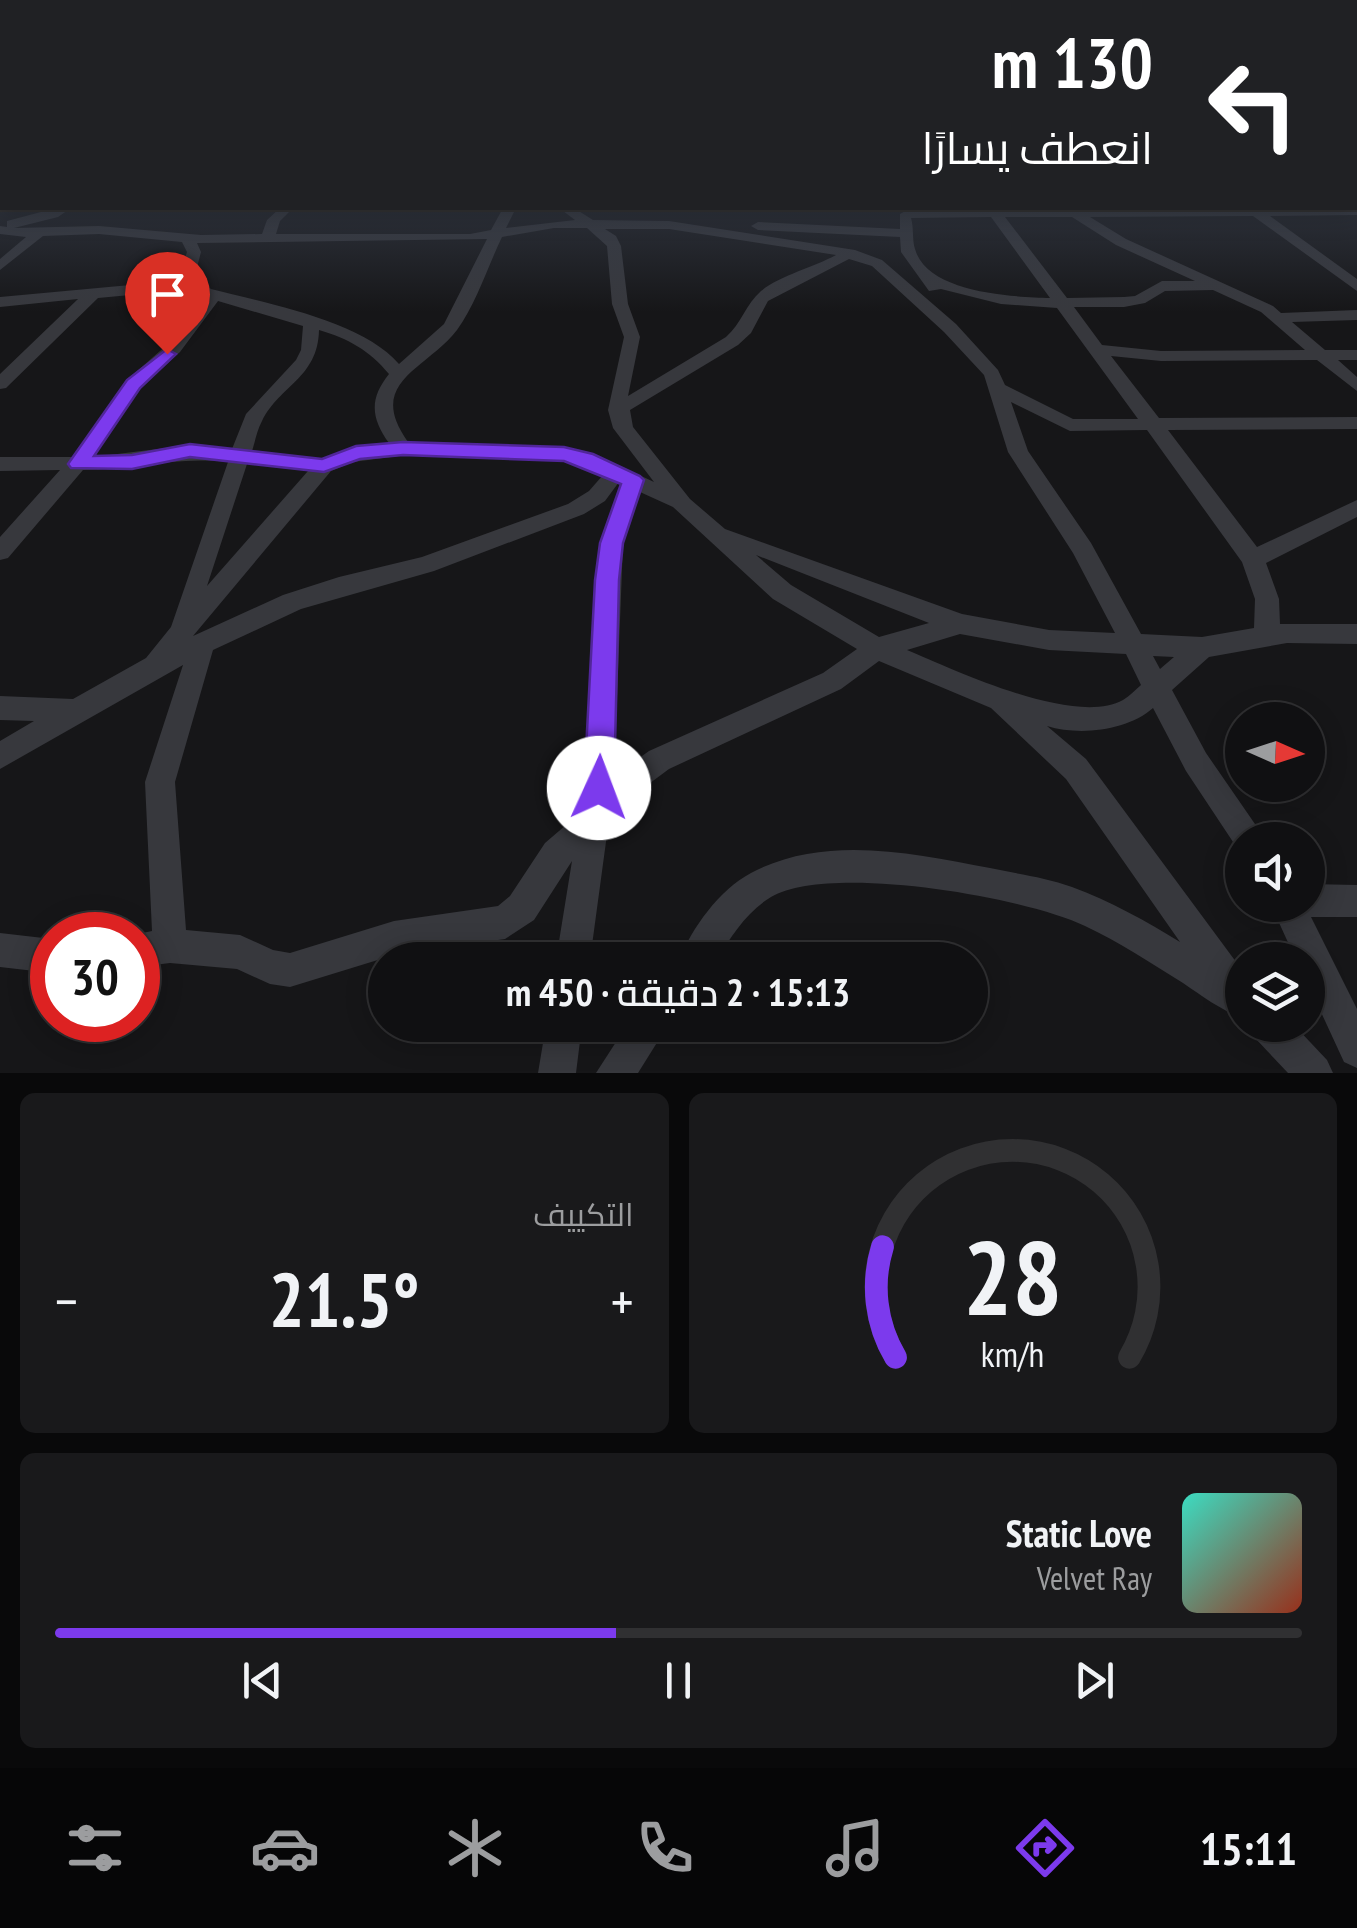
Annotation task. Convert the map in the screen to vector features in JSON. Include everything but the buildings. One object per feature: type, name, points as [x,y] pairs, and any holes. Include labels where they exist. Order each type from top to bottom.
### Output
[{"type":"street","points":[[0,228],[57,212]]},
{"type":"street","points":[[268,237],[274,220],[283,212]]},
{"type":"street","points":[[403,449],[386,429],[381,413],[397,372],[451,326],[507,212]]},
{"type":"street","points":[[904,212],[908,252],[930,278],[950,328]]},
{"type":"street","points":[[952,212],[1017,212]]},
{"type":"street","points":[[1072,212],[1121,242],[1224,286],[1278,318],[1357,386]]},
{"type":"street","points":[[1257,212],[1354,282]]},
{"type":"street","points":[[994,213],[1253,558],[1266,600],[1267,636]]},
{"type":"street","points":[[0,228],[38,233],[99,230],[188,239],[494,236],[554,224],[581,214],[850,252],[877,263],[980,356],[1000,389],[1018,452],[1084,549],[1137,644],[1156,692],[1196,762],[1238,822]]},
{"type":"street","points":[[581,214],[614,246],[620,304],[632,337],[618,393],[617,410],[623,428],[682,504],[782,592],[876,648],[988,696],[1057,717],[1085,718],[1130,710],[1156,692],[1202,648]]},
{"type":"street","points":[[698,228],[816,222],[904,233]]},
{"type":"street","points":[[0,266],[38,233]]},
{"type":"street","points":[[188,239],[194,252],[187,276],[211,294]]},
{"type":"street","points":[[617,410],[732,340],[745,329],[762,298],[774,289],[813,274],[850,252]]},
{"type":"street","points":[[930,278],[990,300],[1060,302],[1139,300],[1162,286],[1224,286]]},
{"type":"street","points":[[0,302],[152,288],[211,294],[369,343],[397,372]]},
{"type":"street","points":[[4,376],[94,293]]},
{"type":"street","points":[[0,552],[78,464],[133,384],[174,348],[211,294]]},
{"type":"street","points":[[1278,318],[1357,314]]},
{"type":"street","points":[[155,912],[160,782],[190,640],[239,456],[253,418],[310,350],[311,323]]},
{"type":"street","points":[[1094,349],[1161,356],[1357,355]]},
{"type":"street","points":[[1000,389],[1070,425],[1357,423]]},
{"type":"street","points":[[190,640],[324,466],[356,452],[403,449],[564,454],[586,458],[682,504]]},
{"type":"street","points":[[0,464],[132,462],[190,451],[324,466]]},
{"type":"street","points":[[0,756],[72,710],[152,667],[190,640],[292,602],[426,565],[576,510],[624,476]]},
{"type":"street","points":[[577,942],[599,788],[607,580],[624,476]]},
{"type":"street","points":[[1253,558],[1357,508]]},
{"type":"street","points":[[715,532],[960,624],[1049,640],[1202,648],[1267,636],[1357,634]]},
{"type":"street","points":[[160,948],[240,952],[270,967],[290,970],[394,938],[505,922],[522,908],[556,854],[594,821],[628,782],[658,760],[832,681],[876,648],[960,624]]},
{"type":"street","points":[[988,696],[1023,721],[1076,769],[1225,976]]},
{"type":"street","points":[[0,708],[72,710]]},
{"type":"street","points":[[709,942],[738,902],[778,878],[816,868],[866,866],[914,870],[1076,906],[1141,938],[1225,990]]},
{"type":"street","points":[[1325,900],[1357,901]]},
{"type":"street","points":[[1296,922],[1357,1049]]},
{"type":"street","points":[[0,950],[30,953]]},
{"type":"street","points":[[557,1073],[562,1042]]},
{"type":"street","points":[[614,1073],[637,1042]]},
{"type":"street","points":[[1284,1042],[1314,1073]]},
{"type":"route","points":[[167,354],[133,384],[78,464],[117,464],[190,451],[324,466],[356,452],[403,449],[564,454],[586,458],[633,480],[612,543],[607,580],[599,788]]}]
